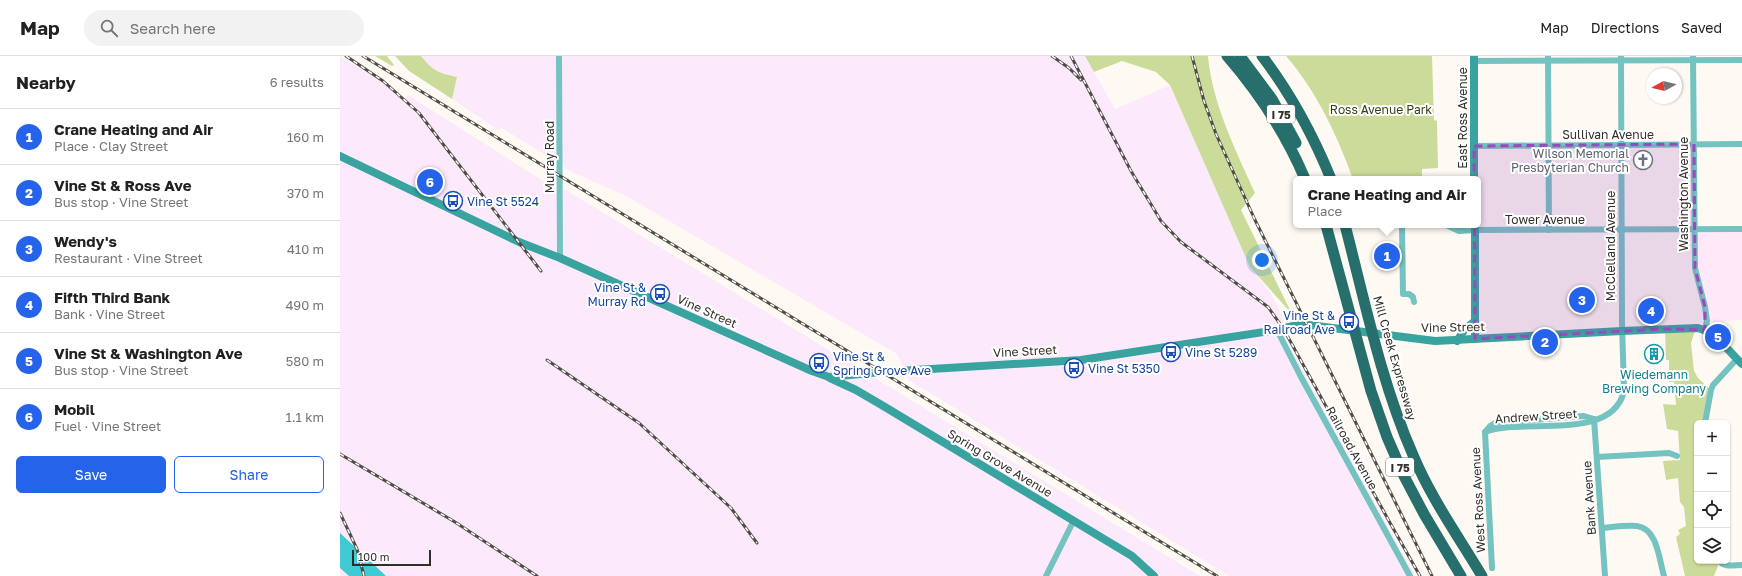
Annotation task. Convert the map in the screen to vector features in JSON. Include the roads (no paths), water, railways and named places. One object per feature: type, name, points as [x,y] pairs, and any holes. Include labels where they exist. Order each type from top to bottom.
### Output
[{"type":"highway","points":[[1227,56],[1254,90],[1283,134],[1304,176]]},
{"type":"highway","name":"I 75","points":[[1240,56],[1259,81],[1282,117],[1311,176]]},
{"type":"highway","name":"I 75","points":[[1262,56],[1305,123],[1329,176]]},
{"type":"highway","name":"I 75","points":[[1327,228],[1379,416],[1404,476],[1424,514],[1461,576]]},
{"type":"highway","name":"Mill Creek Expressway","points":[[1346,228],[1377,350],[1396,415],[1413,456],[1438,505],[1482,576]]},
{"type":"main road","name":"East Ross Avenue","points":[[1474,59],[1474,176]]},
{"type":"main road","name":"Vine Street","points":[[340,156],[518,242],[560,258],[812,371],[829,377],[881,372],[1080,360],[1277,330],[1301,324],[1356,330],[1423,340],[1457,340],[1696,328],[1705,330]]},
{"type":"main road","points":[[1475,228],[1475,339]]},
{"type":"main road","points":[[1457,340],[1465,329],[1475,321]]},
{"type":"main road","points":[[1705,330],[1740,362]]},
{"type":"main road","name":"Spring Grove Avenue","points":[[829,377],[856,390],[885,407],[1073,522],[1132,556],[1154,576]]},
{"type":"street","name":"Murray Road","points":[[559,56],[560,258]]},
{"type":"street","points":[[1548,58],[1549,230]]},
{"type":"street","name":"McClelland Avenue","points":[[1594,419],[1610,414],[1616,408],[1624,391],[1621,230],[1621,58]]},
{"type":"street","points":[[1474,59],[1693,58],[1742,60]]},
{"type":"street","name":"Washington Avenue","points":[[1693,58],[1695,268],[1705,307],[1707,321],[1705,330]]},
{"type":"street","name":"Sullivan Avenue","points":[[1474,146],[1742,144]]},
{"type":"street","points":[[1402,228],[1403,294],[1409,294],[1413,297],[1414,302]]},
{"type":"street","name":"Tower Avenue","points":[[1452,228],[1459,231],[1475,228],[1549,230],[1742,229]]},
{"type":"street","name":"Railroad Avenue","points":[[1277,330],[1301,377],[1410,576]]},
{"type":"street","points":[[1705,420],[1711,390],[1740,362]]},
{"type":"street","name":"Andrew Street","points":[[1485,432],[1495,423],[1584,416],[1594,419]]},
{"type":"street","name":"Bank Avenue","points":[[1594,419],[1604,576]]},
{"type":"street","name":"West Ross Avenue","points":[[1485,432],[1492,568]]},
{"type":"street","points":[[1597,457],[1670,453],[1677,456]]},
{"type":"street","points":[[1046,576],[1073,522]]},
{"type":"street","points":[[1602,528],[1635,526],[1647,530],[1654,540],[1664,576]]},
{"type":"street","points":[[1724,564],[1726,566],[1742,565]]},
{"type":"water","points":[[340,533],[386,576],[349,576],[340,568]]},
{"type":"railway","points":[[346,56],[383,81],[419,113],[541,271]]},
{"type":"railway","points":[[363,56],[1217,576]]},
{"type":"railway","points":[[1052,56],[1069,68],[1081,80]]},
{"type":"railway","points":[[1071,56],[1131,171],[1161,221],[1181,242],[1268,307],[1283,328],[1420,576]]},
{"type":"railway","points":[[1192,56],[1204,101],[1216,134],[1255,220],[1432,576]]},
{"type":"railway","points":[[547,360],[639,423],[731,508],[757,543]]},
{"type":"railway","points":[[340,454],[455,522],[537,576]]},
{"type":"railway","points":[[340,513],[357,549],[364,576]]},
{"type":"place","name":"Wilson Memorial Presbyterian Church","points":[[1643,160]]},
{"type":"place","name":"Mobil","points":[[430,182]]},
{"type":"place","name":"Vine St 5524","points":[[453,201]]},
{"type":"place","name":"Crane Heating and Air","points":[[1387,256]]},
{"type":"place","name":"Vine St & Murray Rd","points":[[660,294]]},
{"type":"place","name":"Wendy's","points":[[1582,300]]},
{"type":"place","name":"Fifth Third Bank","points":[[1651,311]]},
{"type":"place","name":"Vine St & Railroad Ave","points":[[1349,322]]},
{"type":"place","name":"Vine St & Washington Ave","points":[[1718,337]]},
{"type":"place","name":"Vine St & Ross Ave","points":[[1545,342]]},
{"type":"place","name":"Vine St 5289","points":[[1171,352]]},
{"type":"place","name":"Wiedemann Brewing Company","points":[[1654,354]]},
{"type":"place","name":"Vine St & Spring Grove Ave","points":[[819,363]]},
{"type":"place","name":"Vine St 5350","points":[[1074,368]]},
{"type":"park label","name":"Ross Avenue Park","points":[[1381,109]]}]
